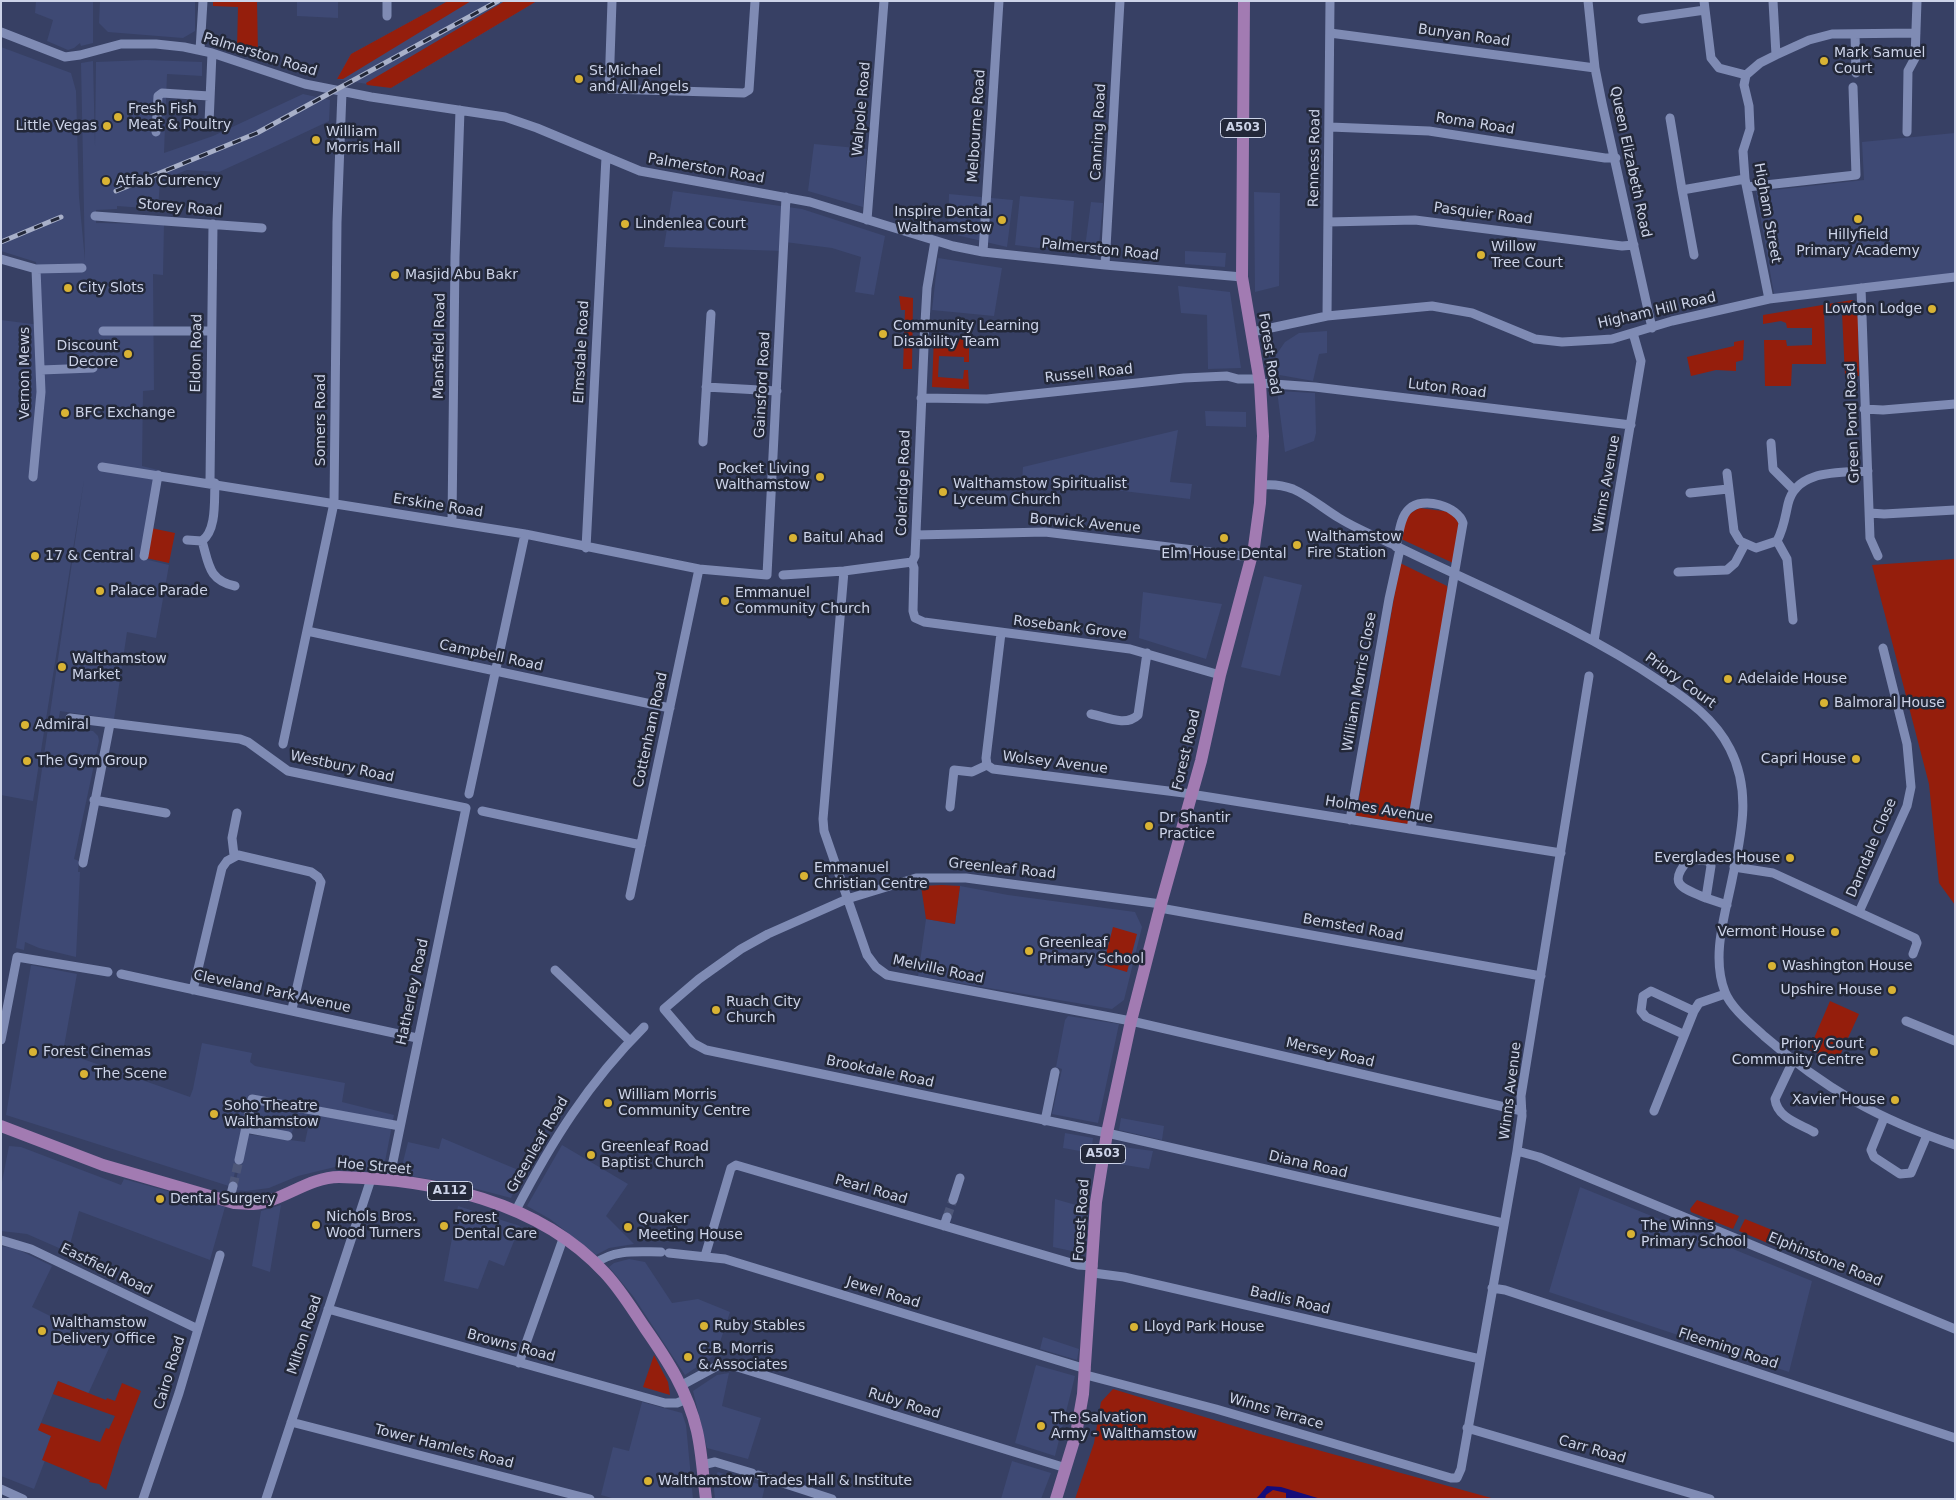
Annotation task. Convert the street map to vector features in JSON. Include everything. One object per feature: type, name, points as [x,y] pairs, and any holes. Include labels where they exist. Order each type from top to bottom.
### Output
[{"type":"main road","name":"Forest Road","points":[[1056,1499],[1079,1419],[1086,1372],[1096,1202],[1107,1133],[1131,1021],[1192,795],[1220,675],[1251,557],[1261,485],[1264,436],[1260,381],[1242,277],[1244,1]]},
{"type":"main road","name":"Hoe Street","points":[[1,1126],[103,1165],[229,1202],[255,1204],[319,1180],[336,1177],[389,1181],[456,1192],[516,1210],[563,1239],[596,1263],[624,1295],[682,1385],[698,1432],[706,1499]]},
{"type":"street","points":[[200,50],[203,1]]},
{"type":"street","points":[[387,1],[387,16]]},
{"type":"street","points":[[612,1],[609,89],[744,93],[749,90],[755,1]]},
{"type":"street","name":"Walpole Road","points":[[867,220],[884,1]]},
{"type":"street","name":"Melbourne Road","points":[[983,252],[1000,1]]},
{"type":"street","name":"Canning Road","points":[[1105,265],[1120,1]]},
{"type":"street","name":"Renness Road","points":[[1327,316],[1330,1]]},
{"type":"street","name":"Queen Elizabeth Road","points":[[1588,1],[1595,68],[1652,328]]},
{"type":"street","points":[[1774,1],[1776,55]]},
{"type":"street","points":[[1907,132],[1908,72],[1915,58],[1917,1]]},
{"type":"street","points":[[1642,19],[1705,6],[1711,58],[1719,68],[1746,75],[1760,63],[1776,55],[1824,36],[1916,33]]},
{"type":"street","name":"Palmerston Road","points":[[1,32],[65,57],[129,44],[156,44],[200,50],[305,84],[341,92],[505,117],[654,174],[786,197],[935,241],[983,252],[1242,277]]},
{"type":"street","name":"Bunyan Road","points":[[1330,32],[1595,68]]},
{"type":"street","points":[[1855,34],[1856,73]]},
{"type":"street","points":[[209,123],[212,53]]},
{"type":"street","name":"Higham Street","points":[[1746,75],[1744,85],[1749,106],[1750,129],[1744,151],[1746,183],[1769,298]]},
{"type":"street","points":[[1682,190],[1856,175],[1853,87]]},
{"type":"street","points":[[156,132],[158,96],[162,92],[209,96]]},
{"type":"street","name":"Somers Road","points":[[283,744],[334,503],[337,222],[341,92]]},
{"type":"street","name":"Mansfield Road","points":[[452,522],[455,257],[460,110]]},
{"type":"street","points":[[1670,118],[1694,256]]},
{"type":"street","name":"Roma Road","points":[[1330,128],[1429,131],[1605,158],[1616,158]]},
{"type":"street","name":"Elmsdale Road","points":[[586,548],[606,157]]},
{"type":"street","name":"Gainsford Road","points":[[767,575],[786,197]]},
{"type":"street","name":"Storey Road","points":[[95,216],[262,228]]},
{"type":"street","name":"Pasquier Road","points":[[1328,222],[1415,220],[1622,246],[1634,245]]},
{"type":"street","name":"Eldon Road","points":[[202,541],[208,534],[211,525],[210,331],[213,224]]},
{"type":"street","name":"Coleridge Road","points":[[915,618],[913,611],[914,568],[912,562],[915,556],[927,288],[935,241]]},
{"type":"street","points":[[1,259],[36,269],[82,268]]},
{"type":"street","name":"Vernon Mews","points":[[33,477],[38,446],[41,370],[36,269]]},
{"type":"street","name":"Higham Hill Road","points":[[1252,332],[1327,316],[1432,306],[1472,313],[1535,339],[1547,341],[1597,340],[1633,333],[1769,298],[1955,277]]},
{"type":"street","name":"Green Pond Road","points":[[1861,288],[1866,383],[1864,409],[1870,538],[1878,556]]},
{"type":"street","points":[[703,442],[711,314]]},
{"type":"street","points":[[103,331],[210,331]]},
{"type":"street","name":"Winns Avenue","points":[[1594,641],[1641,361],[1633,333]]},
{"type":"street","points":[[41,370],[93,368]]},
{"type":"street","name":"Russell Road","points":[[921,398],[987,400],[1184,378],[1227,376],[1260,381]]},
{"type":"street","name":"Luton Road","points":[[1260,381],[1631,425]]},
{"type":"street","points":[[706,387],[776,391]]},
{"type":"street","points":[[1864,409],[1883,410],[1955,404]]},
{"type":"street","points":[[1771,443],[1773,469],[1794,490]]},
{"type":"street","name":"Erskine Road","points":[[102,467],[525,534],[586,548],[698,569],[767,575]]},
{"type":"street","points":[[1727,473],[1734,531],[1745,544],[1756,548],[1777,541],[1783,530],[1788,503],[1794,490],[1803,481],[1821,474],[1868,471]]},
{"type":"street","points":[[144,556],[158,475]]},
{"type":"street","name":"Priory Court","points":[[1261,485],[1277,485],[1297,491],[1341,520],[1594,641],[1662,682],[1697,708],[1719,730],[1738,765],[1743,785],[1744,811],[1719,948],[1720,972],[1726,994],[1749,1022],[1793,1061],[1848,1099],[1884,1118],[1955,1145]]},
{"type":"street","points":[[1690,493],[1728,489]]},
{"type":"street","name":"William Morris Close","points":[[1350,820],[1403,516],[1414,505],[1423,503],[1450,508],[1461,517],[1463,524],[1454,575]]},
{"type":"street","points":[[1870,512],[1884,514],[1955,510]]},
{"type":"street","name":"Borwick Avenue","points":[[916,535],[1045,532],[1251,557]]},
{"type":"street","points":[[469,794],[525,534]]},
{"type":"street","points":[[187,540],[202,541],[214,578],[221,583],[235,586]]},
{"type":"street","points":[[1777,541],[1787,559],[1793,620]]},
{"type":"street","points":[[1678,572],[1727,570],[1735,563],[1745,544]]},
{"type":"street","points":[[783,575],[844,571],[912,562]]},
{"type":"street","name":"Cottenham Road","points":[[630,896],[698,569]]},
{"type":"street","name":"Melville Road","points":[[844,571],[823,819],[824,831],[867,955],[876,967],[887,975],[1131,1021]]},
{"type":"street","points":[[1411,829],[1454,575]]},
{"type":"street","name":"Rosebank Grove","points":[[915,618],[924,622],[1147,653],[1220,675]]},
{"type":"street","name":"Campbell Road","points":[[307,631],[670,708]]},
{"type":"street","name":"Wolsey Avenue","points":[[1001,633],[986,758],[987,765],[993,769],[1192,795]]},
{"type":"street","name":"Darndale Close","points":[[1860,912],[1907,806],[1911,787],[1907,744],[1882,648]]},
{"type":"street","points":[[1091,714],[1123,721],[1134,719],[1138,715],[1147,653]]},
{"type":"street","name":"Winns Avenue","points":[[1457,1478],[1460,1473],[1517,1151],[1522,1111],[1521,1096],[1588,676]]},
{"type":"street","name":"Westbury Road","points":[[70,718],[240,739],[248,742],[288,771],[466,808]]},
{"type":"street","points":[[83,863],[110,724]]},
{"type":"street","points":[[950,807],[954,770],[972,772],[987,765]]},
{"type":"street","name":"Holmes Avenue","points":[[1192,795],[1561,853]]},
{"type":"street","points":[[94,800],[166,813]]},
{"type":"street","name":"Hatherley Road","points":[[389,1181],[466,808]]},
{"type":"street","points":[[482,812],[641,844]]},
{"type":"street","points":[[193,990],[222,868],[234,855],[232,838],[237,813]]},
{"type":"street","points":[[234,855],[311,872],[321,882],[292,1010]]},
{"type":"street","points":[[1706,898],[1711,866],[1709,861],[1689,859],[1678,872],[1677,879],[1682,887],[1706,898],[1727,905]]},
{"type":"street","points":[[1734,866],[1773,874],[1915,938],[1918,943],[1913,954]]},
{"type":"street","name":"Greenleaf Road","points":[[664,1009],[699,979],[741,949],[797,919],[847,900],[916,878],[948,876],[1042,887],[1161,906]]},
{"type":"street","name":"Bemsted Road","points":[[1161,906],[1541,976]]},
{"type":"street","points":[[1,1040],[17,957],[108,972]]},
{"type":"street","points":[[555,970],[630,1041]]},
{"type":"street","name":"Cleveland Park Avenue","points":[[121,974],[417,1038]]},
{"type":"street","points":[[1683,1034],[1646,1017],[1641,1011],[1643,996],[1651,991],[1694,1011]]},
{"type":"street","points":[[1654,1111],[1683,1034],[1694,1011],[1699,1003],[1726,994]]},
{"type":"street","name":"Brookdale Road","points":[[664,1009],[693,1043],[706,1050],[1107,1133]]},
{"type":"street","name":"Mersey Road","points":[[1131,1021],[1522,1111]]},
{"type":"street","points":[[1906,1021],[1955,1041]]},
{"type":"street","name":"Greenleaf Road","points":[[516,1210],[539,1164],[575,1106],[598,1076],[644,1027]]},
{"type":"street","points":[[1793,1061],[1775,1100],[1776,1106],[1779,1113],[1814,1132]]},
{"type":"street","points":[[1046,1121],[1055,1072]]},
{"type":"street","points":[[238,1160],[252,1098],[400,1126]]},
{"type":"street","points":[[1884,1118],[1871,1150],[1874,1157],[1900,1174],[1911,1173],[1927,1135]]},
{"type":"street","points":[[245,1128],[288,1136]]},
{"type":"street","name":"Diana Road","points":[[1107,1133],[1504,1223]]},
{"type":"street","name":"Elphinstone Road","points":[[1517,1151],[1548,1161],[1955,1329]]},
{"type":"street","name":"Pearl Road","points":[[704,1256],[731,1168],[736,1165],[1078,1264],[1093,1270]]},
{"type":"street","points":[[953,1200],[960,1178]]},
{"type":"street","name":"Milton Road","points":[[266,1499],[371,1179]]},
{"type":"street","points":[[229,1202],[233,1186]]},
{"type":"street","points":[[944,1226],[947,1216]]},
{"type":"street","points":[[519,1363],[563,1239]]},
{"type":"street","name":"Eastfield Road","points":[[1,1240],[31,1249],[198,1329]]},
{"type":"street","name":"Jewel Road","points":[[596,1263],[605,1256],[620,1253],[665,1252],[726,1259],[1086,1372]]},
{"type":"street","name":"Cairo Road","points":[[143,1499],[179,1393],[220,1255]]},
{"type":"street","name":"Badlis Road","points":[[1093,1270],[1480,1359]]},
{"type":"street","name":"Fleeming Road","points":[[1492,1288],[1514,1293],[1955,1438]]},
{"type":"street","name":"Browns Road","points":[[328,1309],[665,1403],[677,1403],[687,1399]]},
{"type":"street","name":"Ruby Road","points":[[682,1385],[719,1364],[732,1365],[1066,1468]]},
{"type":"street","name":"Winns Terrace","points":[[1086,1372],[1451,1478],[1457,1478]]},
{"type":"street","name":"Tower Hamlets Road","points":[[291,1422],[590,1499]]},
{"type":"street","name":"Carr Road","points":[[1467,1428],[1710,1499]]},
{"type":"street","points":[[702,1465],[715,1462],[832,1499]]},
{"type":"street","points":[[1,1489],[23,1499]]},
{"type":"shaded area","points":[[36,1],[93,1],[93,43],[81,46],[80,43],[68,50],[47,41],[53,20],[35,13]]},
{"type":"shaded area","points":[[100,1],[195,1],[195,31],[183,38],[108,32],[99,23]]},
{"type":"shaded area","points":[[213,1],[257,1],[258,55],[237,49],[238,7],[213,6]]},
{"type":"shaded area","points":[[297,1],[338,1],[338,18],[297,16]]},
{"type":"shaded area","points":[[448,1],[537,1],[391,88],[337,79],[351,54]]},
{"type":"shaded area","points":[[448,1],[471,1],[343,79],[337,79],[351,54]]},
{"type":"shaded area","points":[[505,1],[537,1],[391,88],[367,85],[366,83]]},
{"type":"shaded area","points":[[1,47],[71,73],[76,91],[79,197],[85,261],[81,63],[93,61],[95,146],[96,62],[146,60],[202,62],[202,76],[167,74],[164,153],[213,136],[303,94],[330,100],[329,121],[219,172],[187,170],[160,181],[158,209],[117,206],[117,209],[96,210],[96,223],[164,224],[163,275],[153,274],[154,390],[143,391],[142,466],[158,470],[144,559],[169,565],[156,638],[127,632],[114,719],[60,711],[57,728],[93,731],[98,736],[99,741],[74,859],[79,861],[78,872],[80,872],[76,957],[39,948],[25,942],[24,950],[16,948],[84,480],[33,801],[1,795],[1,320],[40,325],[36,262],[1,251]]},
{"type":"shaded area","name":"Hillyfield Primary Academy","points":[[1955,133],[1955,277],[1838,290],[1774,294],[1756,192],[1864,180],[1862,142]]},
{"type":"shaded area","points":[[814,144],[867,149],[863,207],[808,191]]},
{"type":"shaded area","points":[[673,191],[802,209],[885,236],[874,295],[855,292],[861,257],[832,248],[785,242],[783,251],[664,247]]},
{"type":"shaded area","points":[[1254,192],[1280,193],[1279,286],[1255,292]]},
{"type":"shaded area","points":[[949,194],[1013,200],[1007,247],[948,233]]},
{"type":"shaded area","points":[[1020,196],[1074,201],[1070,252],[1015,245]]},
{"type":"shaded area","points":[[1091,202],[1103,203],[1098,256],[1084,255]]},
{"type":"shaded area","points":[[1185,251],[1226,253],[1225,267],[1185,264]]},
{"type":"shaded area","points":[[938,258],[1002,268],[994,316],[932,310]]},
{"type":"shaded area","points":[[1178,286],[1230,292],[1241,368],[1208,369],[1207,315],[1181,313]]},
{"type":"shaded area","points":[[899,296],[913,298],[912,369],[903,369],[905,310],[901,310]]},
{"type":"shaded area","points":[[1852,300],[1855,302],[1858,319],[1859,376],[1845,376],[1842,312],[1824,312],[1826,364],[1792,364],[1791,386],[1765,386],[1764,340],[1786,340],[1787,346],[1812,345],[1812,328],[1787,328],[1786,323],[1781,321],[1763,324],[1763,315]]},
{"type":"shaded area","points":[[1327,331],[1327,353],[1319,354],[1313,381],[1274,374],[1276,355],[1285,342],[1299,333]]},
{"type":"shaded area","points":[[934,337],[969,338],[969,362],[964,362],[964,357],[939,356],[938,377],[963,379],[964,370],[968,370],[969,389],[932,387]]},
{"type":"shaded area","points":[[1744,340],[1743,360],[1736,362],[1736,371],[1716,370],[1691,376],[1687,357],[1734,346],[1734,342]]},
{"type":"shaded area","points":[[1277,391],[1315,393],[1316,433],[1314,441],[1285,452]]},
{"type":"shaded area","points":[[1205,411],[1246,412],[1246,427],[1206,426]]},
{"type":"shaded area","points":[[1178,430],[1170,482],[1192,484],[1190,499],[1040,481],[1022,481],[1023,467]]},
{"type":"shaded area","points":[[1419,508],[1451,512],[1460,525],[1453,563],[1399,538],[1406,516]]},
{"type":"shaded area","points":[[151,528],[175,533],[169,563],[146,558]]},
{"type":"shaded area","points":[[1955,559],[1955,905],[1939,883],[1929,784],[1872,565]]},
{"type":"shaded area","points":[[1400,563],[1447,586],[1449,600],[1408,824],[1356,816]]},
{"type":"shaded area","points":[[1264,576],[1302,585],[1280,676],[1241,667]]},
{"type":"shaded area","points":[[1143,592],[1222,604],[1206,659],[1139,638]]},
{"type":"shaded area","points":[[921,886],[960,886],[955,924],[926,919]]},
{"type":"shaded area","name":"Greenleaf Primary School","points":[[960,886],[1008,895],[1135,912],[1142,927],[1124,1000],[1112,1009],[918,976],[926,919],[955,924]]},
{"type":"shaded area","points":[[1113,927],[1137,934],[1127,972],[1103,965]]},
{"type":"shaded area","points":[[31,965],[77,974],[63,1052],[190,1097],[202,1043],[252,1053],[250,1062],[255,1066],[345,1083],[342,1102],[394,1115],[383,1172],[339,1166],[298,1176],[269,1188],[246,1191],[234,1190],[246,1134],[305,1142],[308,1128],[294,1125],[292,1133],[252,1126],[256,1105],[248,1104],[232,1187],[6,1115]]},
{"type":"shaded area","points":[[1830,1001],[1859,1014],[1837,1062],[1809,1050]]},
{"type":"shaded area","points":[[1068,1016],[1119,1024],[1098,1123],[1052,1114],[1062,1069],[1056,1067],[1065,1020]]},
{"type":"shaded area","points":[[1121,1118],[1164,1126],[1162,1140],[1119,1130]]},
{"type":"shaded area","points":[[1065,1133],[1093,1138],[1091,1153],[1063,1148]]},
{"type":"shaded area","points":[[442,1138],[523,1172],[511,1198],[462,1185],[400,1174],[408,1142],[439,1149]]},
{"type":"shaded area","points":[[562,1145],[628,1184],[606,1216],[634,1244],[609,1248],[596,1255],[550,1219],[527,1206]]},
{"type":"shaded area","points":[[9,1146],[21,1147],[121,1185],[124,1179],[225,1207],[210,1260],[79,1211],[68,1252],[27,1234],[1,1231],[1,1187]]},
{"type":"shaded area","points":[[1116,1146],[1153,1151],[1149,1169],[1113,1163]]},
{"type":"shaded area","name":"The Winns Primary School","points":[[1580,1187],[1812,1281],[1789,1372],[1549,1292]]},
{"type":"shaded area","points":[[1055,1199],[1083,1207],[1081,1253],[1053,1247]]},
{"type":"shaded area","points":[[1697,1200],[1739,1216],[1733,1229],[1691,1212],[1690,1209]]},
{"type":"shaded area","points":[[281,1205],[270,1272],[252,1266],[261,1211]]},
{"type":"shaded area","points":[[458,1206],[520,1226],[504,1266],[489,1260],[478,1289],[444,1281]]},
{"type":"shaded area","points":[[1745,1219],[1782,1234],[1786,1240],[1782,1249],[1739,1231]]},
{"type":"shaded area","points":[[1,1246],[17,1249],[52,1266],[32,1307],[110,1346],[88,1394],[58,1381],[38,1430],[54,1437],[34,1489],[1,1476]]},
{"type":"shaded area","points":[[629,1259],[645,1262],[672,1303],[698,1299],[730,1312],[716,1354],[685,1375],[633,1296],[609,1267],[614,1263]]},
{"type":"shaded area","points":[[1043,1337],[1079,1349],[1077,1360],[1040,1349]]},
{"type":"shaded area","points":[[654,1355],[668,1382],[670,1395],[643,1387]]},
{"type":"shaded area","name":"The Salvation Army - Walthamstow","points":[[1036,1365],[1075,1376],[1055,1456],[1015,1443]]},
{"type":"shaded area","points":[[729,1373],[722,1406],[761,1418],[748,1459],[707,1448],[693,1391],[717,1375]]},
{"type":"shaded area","points":[[58,1381],[106,1400],[107,1398],[115,1401],[122,1383],[141,1391],[120,1445],[106,1490],[99,1484],[89,1482],[90,1480],[42,1460],[51,1436],[38,1430],[41,1423],[100,1442],[106,1428],[109,1429],[115,1416],[53,1394]]},
{"type":"shaded area","points":[[1113,1389],[1260,1434],[1495,1499],[1075,1499],[1094,1443],[1101,1402]]},
{"type":"shaded area","points":[[642,1402],[682,1413],[686,1425],[693,1499],[615,1499],[601,1495],[613,1447],[629,1451]]},
{"type":"shaded area","points":[[1012,1461],[1051,1473],[1041,1499],[1001,1499]]},
{"type":"shaded area","points":[[718,1472],[765,1486],[762,1499],[715,1499],[713,1479]]},
{"type":"shaded area","points":[[1267,1486],[1281,1487],[1321,1499],[1286,1499],[1286,1493],[1273,1490],[1266,1495],[1265,1499],[1256,1499]]},
{"type":"tunnel","points":[[233,1186],[239,1160]]},
{"type":"tunnel","points":[[947,1217],[953,1200]]},
{"type":"railway","points":[[116,191],[257,133],[498,1]]},
{"type":"railway","points":[[1,242],[61,217]]},
{"type":"place","name":"Mark Samuel Court","points":[[1824,61]]},
{"type":"place","name":"St Michael and All Angels","points":[[579,79]]},
{"type":"place","name":"Fresh Fish Meat & Poultry","points":[[118,117]]},
{"type":"place","name":"Little Vegas","points":[[107,126]]},
{"type":"place","name":"William Morris Hall","points":[[316,140]]},
{"type":"place","name":"Atfab Currency","points":[[106,181]]},
{"type":"place","name":"Hillyfield Primary Academy","points":[[1858,219]]},
{"type":"place","name":"Inspire Dental Walthamstow","points":[[1002,220]]},
{"type":"place","name":"Lindenlea Court","points":[[625,224]]},
{"type":"place","name":"Willow Tree Court","points":[[1481,255]]},
{"type":"place","name":"Masjid Abu Bakr","points":[[395,275]]},
{"type":"place","name":"City Slots","points":[[68,288]]},
{"type":"place","name":"Lowton Lodge","points":[[1932,309]]},
{"type":"place","name":"Community Learning Disability Team","points":[[883,334]]},
{"type":"place","name":"Discount Decore","points":[[128,354]]},
{"type":"place","name":"BFC Exchange","points":[[65,413]]},
{"type":"place","name":"Pocket Living Walthamstow","points":[[820,477]]},
{"type":"place","name":"Walthamstow Spiritualist Lyceum Church","points":[[943,492]]},
{"type":"place","name":"Baitul Ahad","points":[[793,538]]},
{"type":"place","name":"Elm House Dental","points":[[1224,538]]},
{"type":"place","name":"Walthamstow Fire Station","points":[[1297,545]]},
{"type":"place","name":"17 & Central","points":[[35,556]]},
{"type":"place","name":"Palace Parade","points":[[100,591]]},
{"type":"place","name":"Emmanuel Community Church","points":[[725,601]]},
{"type":"place","name":"Walthamstow Market","points":[[62,667]]},
{"type":"place","name":"Adelaide House","points":[[1728,679]]},
{"type":"place","name":"Balmoral House","points":[[1824,703]]},
{"type":"place","name":"Admiral","points":[[25,725]]},
{"type":"place","name":"Capri House","points":[[1856,759]]},
{"type":"place","name":"The Gym Group","points":[[27,761]]},
{"type":"place","name":"Dr Shantir Practice","points":[[1149,826]]},
{"type":"place","name":"Everglades House","points":[[1790,858]]},
{"type":"place","name":"Emmanuel Christian Centre","points":[[804,876]]},
{"type":"place","name":"Vermont House","points":[[1835,932]]},
{"type":"place","name":"Greenleaf Primary School","points":[[1029,951]]},
{"type":"place","name":"Washington House","points":[[1772,966]]},
{"type":"place","name":"Upshire House","points":[[1892,990]]},
{"type":"place","name":"Ruach City Church","points":[[716,1010]]},
{"type":"place","name":"Forest Cinemas","points":[[33,1052]]},
{"type":"place","name":"Priory Court Community Centre","points":[[1874,1052]]},
{"type":"place","name":"The Scene","points":[[84,1074]]},
{"type":"place","name":"Xavier House","points":[[1895,1100]]},
{"type":"place","name":"William Morris Community Centre","points":[[608,1103]]},
{"type":"place","name":"Soho Theatre Walthamstow","points":[[214,1114]]},
{"type":"place","name":"Greenleaf Road Baptist Church","points":[[591,1155]]},
{"type":"place","name":"Dental Surgery","points":[[160,1199]]},
{"type":"place","name":"Nichols Bros. Wood Turners","points":[[316,1225]]},
{"type":"place","name":"Forest Dental Care","points":[[444,1226]]},
{"type":"place","name":"Quaker Meeting House","points":[[628,1227]]},
{"type":"place","name":"The Winns Primary School","points":[[1631,1234]]},
{"type":"place","name":"Ruby Stables","points":[[704,1326]]},
{"type":"place","name":"Lloyd Park House","points":[[1134,1327]]},
{"type":"place","name":"Walthamstow Delivery Office","points":[[42,1331]]},
{"type":"place","name":"C.B. Morris & Associates","points":[[688,1357]]},
{"type":"place","name":"The Salvation Army - Walthamstow","points":[[1041,1426]]},
{"type":"place","name":"Walthamstow Trades Hall & Institute","points":[[648,1481]]}]
